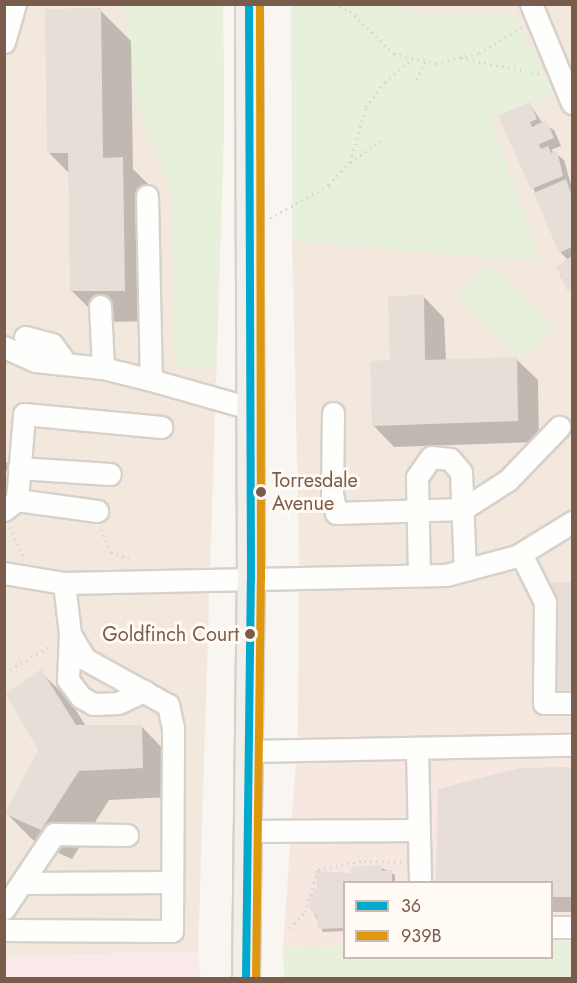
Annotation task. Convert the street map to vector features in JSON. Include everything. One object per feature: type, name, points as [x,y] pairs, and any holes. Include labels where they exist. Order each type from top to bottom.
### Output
[{"type":"main road","points":[[246,978],[251,579],[249,4]]},
{"type":"street","points":[[4,42],[15,4]]},
{"type":"street","points":[[534,13],[573,103]]},
{"type":"street","points":[[147,196],[151,380]]},
{"type":"street","points":[[100,306],[102,368]]},
{"type":"street","points":[[25,337],[52,344],[65,362]]},
{"type":"street","points":[[4,347],[35,360],[102,368],[250,408]]},
{"type":"street","points":[[333,413],[332,494],[336,513],[463,509],[508,480],[559,427]]},
{"type":"street","points":[[99,520],[10,511],[19,468],[14,414],[160,427]]},
{"type":"street","points":[[419,575],[417,477],[431,457],[450,459],[461,472],[465,570]]},
{"type":"street","points":[[19,468],[110,474]]},
{"type":"street","points":[[4,573],[64,583],[419,575],[465,570],[521,554],[573,522]]},
{"type":"street","points":[[521,554],[546,602],[544,703],[573,703]]},
{"type":"street","points":[[64,583],[70,634],[68,680],[81,697],[93,704],[118,704],[144,691]]},
{"type":"street","points":[[4,930],[172,931],[172,728],[168,705],[85,658],[70,634]]},
{"type":"street","points":[[249,751],[573,745]]},
{"type":"street","points":[[417,748],[420,872]]},
{"type":"street","points":[[248,831],[418,831]]},
{"type":"street","points":[[4,909],[24,883],[54,834],[127,835]]},
{"type":"street","points":[[24,883],[172,882]]},
{"type":"street","points":[[553,927],[573,927]]},
{"type":"path","points":[[334,4],[350,10],[394,54],[426,62],[479,53],[534,13]]},
{"type":"path","points":[[459,58],[563,80]]},
{"type":"path","points":[[350,162],[366,107],[385,82],[411,59]]},
{"type":"path","points":[[416,79],[426,62]]},
{"type":"path","points":[[250,230],[329,185],[350,162],[383,140]]},
{"type":"path","points":[[10,511],[26,560]]},
{"type":"path","points":[[99,520],[111,552],[129,559]]},
{"type":"path","points":[[5,672],[70,634]]},
{"type":"path","points":[[290,928],[305,912],[318,870],[364,861],[420,872]]},
{"type":"shaded area","points":[[4,5],[223,5],[224,129],[198,952],[5,956]]},
{"type":"shaded area","points":[[389,5],[572,5],[572,721],[298,728],[299,547],[292,241],[540,260],[490,118],[513,13],[421,14]]},
{"type":"shaded area","points":[[572,721],[572,941],[553,942],[553,881],[343,881],[343,946],[283,948],[298,728]]},
{"type":"shaded area","points":[[198,952],[201,978],[5,978],[5,956]]},
{"type":"green space","points":[[124,5],[223,5],[224,129],[215,368],[175,368],[172,194],[137,105]]},
{"type":"green space","points":[[291,5],[389,5],[421,14],[513,13],[553,94],[490,118],[540,261],[292,241]]},
{"type":"green space","points":[[489,264],[554,327],[522,360],[457,297]]},
{"type":"green space","points":[[572,941],[572,978],[284,978],[283,948],[343,946],[343,959],[553,959],[553,942]]},
{"type":"building","points":[[101,8],[103,158],[123,157],[125,291],[70,291],[68,153],[47,153],[45,9]]},
{"type":"building","points":[[530,102],[537,119],[530,122],[532,127],[546,120],[554,138],[539,144],[541,149],[548,146],[551,153],[557,151],[563,176],[531,189],[498,116]]},
{"type":"building","points":[[566,179],[572,196],[572,247],[559,253],[534,193]]},
{"type":"building","points":[[572,256],[572,289],[568,292],[556,267]]},
{"type":"building","points":[[424,295],[425,360],[517,357],[518,421],[372,426],[370,361],[390,360],[388,296]]},
{"type":"building","points":[[552,582],[572,582],[572,693],[555,693]]},
{"type":"building","points":[[41,669],[76,725],[142,725],[143,768],[79,771],[41,830],[5,814],[38,750],[6,694]]},
{"type":"building","points":[[572,767],[572,897],[553,897],[553,881],[436,881],[438,789],[519,768]]},
{"type":"building","points":[[381,865],[382,871],[392,870],[392,881],[343,881],[343,928],[318,929],[317,917],[309,907],[311,895],[317,886],[315,871],[350,873],[351,867]]},
{"type":"transit line","name":"36","points":[[246,978],[251,579],[249,4]]},
{"type":"transit line","name":"939B","points":[[256,978],[261,579],[260,4]]},
{"type":"place","name":"Torresdale Avenue","points":[[261,492]]},
{"type":"place","name":"Goldfinch Court","points":[[250,634]]}]
